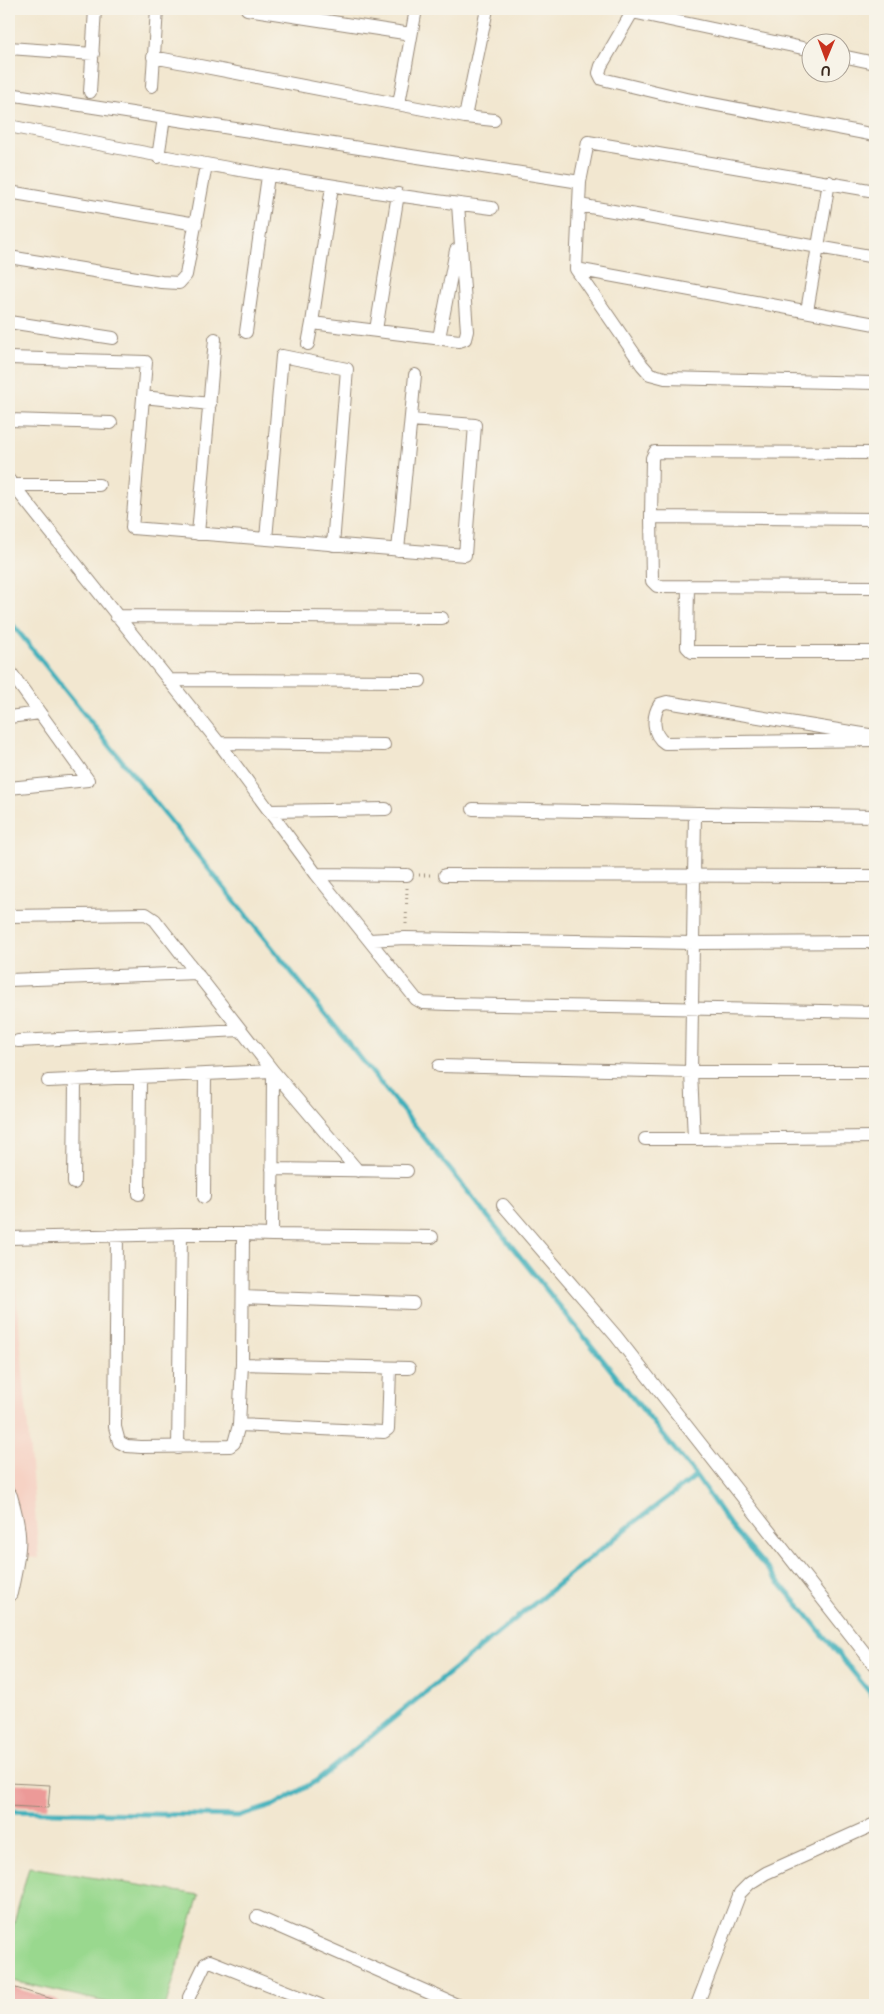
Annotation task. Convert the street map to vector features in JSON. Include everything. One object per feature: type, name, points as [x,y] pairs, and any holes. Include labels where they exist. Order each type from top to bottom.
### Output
[{"type":"street","points":[[90,92],[95,9]]},
{"type":"street","points":[[152,86],[157,9]]},
{"type":"street","points":[[247,9],[411,34]]},
{"type":"street","points":[[399,104],[416,9]]},
{"type":"street","points":[[465,117],[487,9]]},
{"type":"street","points":[[802,48],[633,11],[600,66],[599,73],[602,79],[676,97],[875,136]]},
{"type":"street","points":[[9,48],[93,54]]},
{"type":"street","points":[[153,57],[465,117],[494,120]]},
{"type":"street","points":[[852,58],[875,63]]},
{"type":"street","points":[[9,94],[580,182]]},
{"type":"street","points":[[158,157],[164,118]]},
{"type":"street","points":[[9,126],[158,157],[268,176],[492,208]]},
{"type":"street","points":[[875,191],[588,142],[580,182],[576,269],[650,374],[658,377],[690,380],[875,383]]},
{"type":"street","points":[[9,257],[160,282],[179,283],[186,274],[206,165]]},
{"type":"street","points":[[246,332],[268,176]]},
{"type":"street","points":[[806,311],[816,245],[829,182]]},
{"type":"street","points":[[308,344],[332,186]]},
{"type":"street","points":[[9,192],[196,224]]},
{"type":"street","points":[[376,330],[398,194]]},
{"type":"street","points":[[312,323],[459,341],[467,336],[458,204]]},
{"type":"street","points":[[579,205],[816,245],[875,257]]},
{"type":"street","points":[[439,338],[459,233]]},
{"type":"street","points":[[576,269],[875,324]]},
{"type":"street","points":[[9,322],[113,338]]},
{"type":"street","points":[[198,534],[215,338]]},
{"type":"street","points":[[266,539],[282,356],[347,369],[333,545]]},
{"type":"street","points":[[9,358],[146,362],[132,528],[465,555],[475,425],[411,420]]},
{"type":"street","points":[[398,550],[415,375]]},
{"type":"street","points":[[143,398],[210,404]]},
{"type":"street","points":[[9,420],[111,423]]},
{"type":"street","points":[[875,452],[655,452],[652,458],[651,518],[652,581],[658,586],[875,587]]},
{"type":"street","points":[[11,482],[99,485]]},
{"type":"street","points":[[11,482],[219,743],[316,874],[410,993],[423,1002],[875,1012]]},
{"type":"street","points":[[651,518],[875,519]]},
{"type":"street","points":[[688,586],[687,647],[692,652],[875,652]]},
{"type":"street","points":[[116,616],[442,618]]},
{"type":"street","points":[[9,670],[88,780],[9,788]]},
{"type":"street","points":[[169,680],[420,682]]},
{"type":"street","points":[[667,702],[875,738],[664,744],[655,733],[655,719],[660,704],[667,702]]},
{"type":"street","points":[[9,717],[40,713]]},
{"type":"street","points":[[219,743],[384,745]]},
{"type":"street","points":[[268,811],[386,809]]},
{"type":"street","points":[[472,809],[875,816]]},
{"type":"street","points":[[694,814],[691,1072],[694,1139]]},
{"type":"street","points":[[316,874],[407,875]]},
{"type":"street","points":[[445,875],[875,876]]},
{"type":"street","points":[[9,916],[146,914],[155,920],[273,1071],[358,1171]]},
{"type":"street","points":[[370,940],[405,938],[694,943],[875,942]]},
{"type":"street","points":[[9,980],[197,973]]},
{"type":"street","points":[[18,1042],[241,1030]]},
{"type":"street","points":[[439,1066],[691,1072],[875,1072]]},
{"type":"street","points":[[48,1081],[273,1071]]},
{"type":"street","points":[[272,1235],[273,1071]]},
{"type":"street","points":[[204,1197],[205,1074]]},
{"type":"street","points":[[139,1194],[140,1077]]},
{"type":"street","points":[[74,1183],[75,1080]]},
{"type":"street","points":[[645,1139],[875,1137]]},
{"type":"street","points":[[272,1168],[406,1171]]},
{"type":"street","points":[[503,1205],[616,1336],[875,1666]]},
{"type":"street","points":[[9,1238],[181,1234],[432,1237]]},
{"type":"street","points":[[178,1448],[181,1234]]},
{"type":"street","points":[[116,1235],[116,1437],[119,1442],[126,1446],[178,1448],[230,1446],[234,1443],[240,1425],[243,1234]]},
{"type":"street","points":[[243,1297],[413,1303]]},
{"type":"street","points":[[242,1364],[409,1368]]},
{"type":"street","points":[[240,1425],[384,1432],[388,1429],[390,1368]]},
{"type":"street","points":[[9,1496],[18,1528],[18,1547],[9,1593]]},
{"type":"street","points":[[697,2005],[740,1894],[750,1883],[766,1873],[875,1824]]},
{"type":"street","points":[[257,1916],[441,2002],[457,2005]]},
{"type":"street","points":[[189,2005],[189,1997],[205,1964],[210,1961],[320,2005]]},
{"type":"path","points":[[405,938],[407,875],[445,875]]},
{"type":"shaded area","points":[[9,1233],[13,1255],[39,1558],[9,1556]]},
{"type":"green space","points":[[29,1867],[199,1895],[166,2005],[118,2005],[9,1980],[9,1941]]},
{"type":"building","points":[[9,1783],[50,1785],[48,1808],[9,1806]]},
{"type":"building","points":[[9,1986],[59,2001],[58,2005],[9,2005]]},
{"type":"waterway","points":[[9,620],[696,1476],[732,1528],[802,1609],[875,1699]]},
{"type":"waterway","points":[[9,1811],[240,1816],[275,1805],[316,1781],[631,1525],[696,1476]]}]
